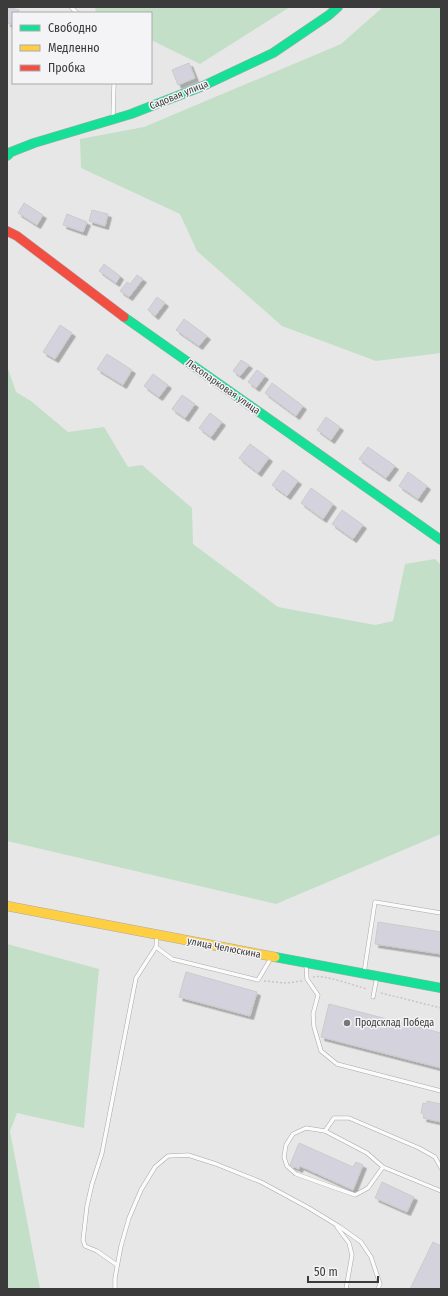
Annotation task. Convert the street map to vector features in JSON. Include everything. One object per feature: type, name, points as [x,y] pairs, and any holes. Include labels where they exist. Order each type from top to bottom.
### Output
[{"type":"street","name":"Садовая улица","points":[[7,156],[11,152],[34,143],[113,119],[203,86],[273,53],[329,15],[338,7]]},
{"type":"street","name":"Лесопарковая улица","points":[[7,231],[17,236],[127,320],[441,540]]},
{"type":"street","name":"улица Челюскина","points":[[7,906],[441,988]]},
{"type":"lane","points":[[113,119],[114,84]]},
{"type":"lane","points":[[364,973],[375,902],[441,913]]},
{"type":"lane","points":[[117,1265],[102,1254],[85,1246],[83,1231],[90,1192],[102,1153],[136,978],[156,947],[157,935]]},
{"type":"lane","points":[[156,947],[172,959],[258,980],[272,957]]},
{"type":"lane","points":[[306,963],[307,979],[318,995],[313,1014],[314,1027],[321,1051],[337,1064],[441,1091]]},
{"type":"lane","points":[[372,997],[377,975]]},
{"type":"lane","points":[[325,1132],[334,1118],[349,1118],[419,1148],[435,1157],[441,1168]]},
{"type":"lane","points":[[383,1167],[368,1188],[355,1195],[296,1174],[287,1166],[284,1157],[286,1145],[293,1134],[306,1128],[325,1132],[367,1153],[383,1167],[441,1191]]},
{"type":"lane","points":[[115,1289],[117,1265],[129,1218],[141,1190],[155,1167],[168,1156],[188,1156],[216,1164],[261,1182],[335,1224],[361,1242],[370,1257],[380,1284],[378,1289]]},
{"type":"lane","points":[[335,1224],[349,1243],[352,1255],[346,1289]]},
{"type":"path","points":[[258,980],[286,983],[296,982],[316,976],[441,1008]]},
{"type":"green space","points":[[95,7],[290,7],[200,64],[152,40],[152,12],[96,12]]},
{"type":"green space","points":[[383,7],[441,7],[441,353],[376,361],[282,326],[197,251],[180,214],[81,168],[80,139],[144,127],[341,44]]},
{"type":"green space","points":[[7,366],[16,392],[31,401],[68,432],[104,427],[128,467],[142,465],[192,508],[193,544],[278,607],[375,625],[393,621],[405,564],[435,559],[441,565],[441,834],[276,904],[7,841]]},
{"type":"green space","points":[[7,944],[99,969],[84,1128],[17,1113],[10,1131],[40,1289],[7,1289]]},
{"type":"building","points":[[7,7],[19,10],[18,12],[12,12],[12,25],[7,23]]},
{"type":"building","points":[[189,63],[195,78],[178,85],[172,70]]},
{"type":"building","points":[[24,203],[43,215],[37,225],[18,213]]},
{"type":"building","points":[[92,210],[108,214],[105,226],[89,221]]},
{"type":"building","points":[[67,214],[87,222],[83,232],[63,225]]},
{"type":"building","points":[[104,264],[120,276],[116,283],[99,271]]},
{"type":"building","points":[[137,275],[143,279],[129,297],[120,291],[127,282],[130,284]]},
{"type":"building","points":[[157,297],[165,303],[155,316],[148,310]]},
{"type":"building","points":[[184,319],[207,336],[199,346],[176,330]]},
{"type":"building","points":[[60,325],[72,333],[55,359],[43,352]]},
{"type":"building","points":[[107,354],[132,370],[123,385],[97,369]]},
{"type":"building","points":[[241,360],[249,365],[240,376],[233,371]]},
{"type":"building","points":[[257,370],[265,376],[256,388],[248,382]]},
{"type":"building","points":[[153,374],[168,385],[159,397],[144,386]]},
{"type":"building","points":[[272,383],[303,406],[296,416],[265,393]]},
{"type":"building","points":[[182,395],[195,404],[185,418],[172,409]]},
{"type":"building","points":[[210,413],[222,422],[211,437],[199,428]]},
{"type":"building","points":[[326,417],[340,427],[331,440],[317,430]]},
{"type":"building","points":[[250,444],[269,458],[258,473],[239,458]]},
{"type":"building","points":[[368,447],[395,466],[386,478],[359,459]]},
{"type":"building","points":[[283,470],[298,481],[287,496],[272,485]]},
{"type":"building","points":[[408,472],[427,486],[418,499],[399,486]]},
{"type":"building","points":[[311,488],[333,504],[323,519],[301,503]]},
{"type":"building","points":[[342,510],[363,525],[353,539],[332,524]]},
{"type":"building","points":[[378,922],[441,932],[441,954],[375,944]]},
{"type":"building","points":[[186,972],[257,992],[250,1016],[179,997]]},
{"type":"building","points":[[329,1004],[441,1033],[441,1068],[321,1037]]},
{"type":"building","points":[[427,1101],[441,1104],[441,1122],[423,1118],[424,1114],[421,1113],[423,1103],[427,1104]]},
{"type":"building","points":[[299,1143],[353,1167],[356,1162],[363,1165],[353,1190],[300,1166],[299,1169],[290,1165]]},
{"type":"building","points":[[382,1182],[414,1197],[407,1212],[375,1198]]},
{"type":"building","points":[[433,1242],[441,1246],[441,1289],[410,1289]]},
{"type":"traffic: fast","points":[[7,156],[11,152],[34,143],[131,114],[203,86],[273,53],[329,15],[338,7]]},
{"type":"traffic: fast","points":[[124,317],[441,540]]},
{"type":"traffic: fast","points":[[275,957],[441,988]]},
{"type":"traffic: slow","points":[[7,906],[275,957]]},
{"type":"traffic: jam","points":[[7,231],[17,236],[124,317]]},
{"type":"place","name":"Продсклад Победа","points":[[347,1023]]}]
